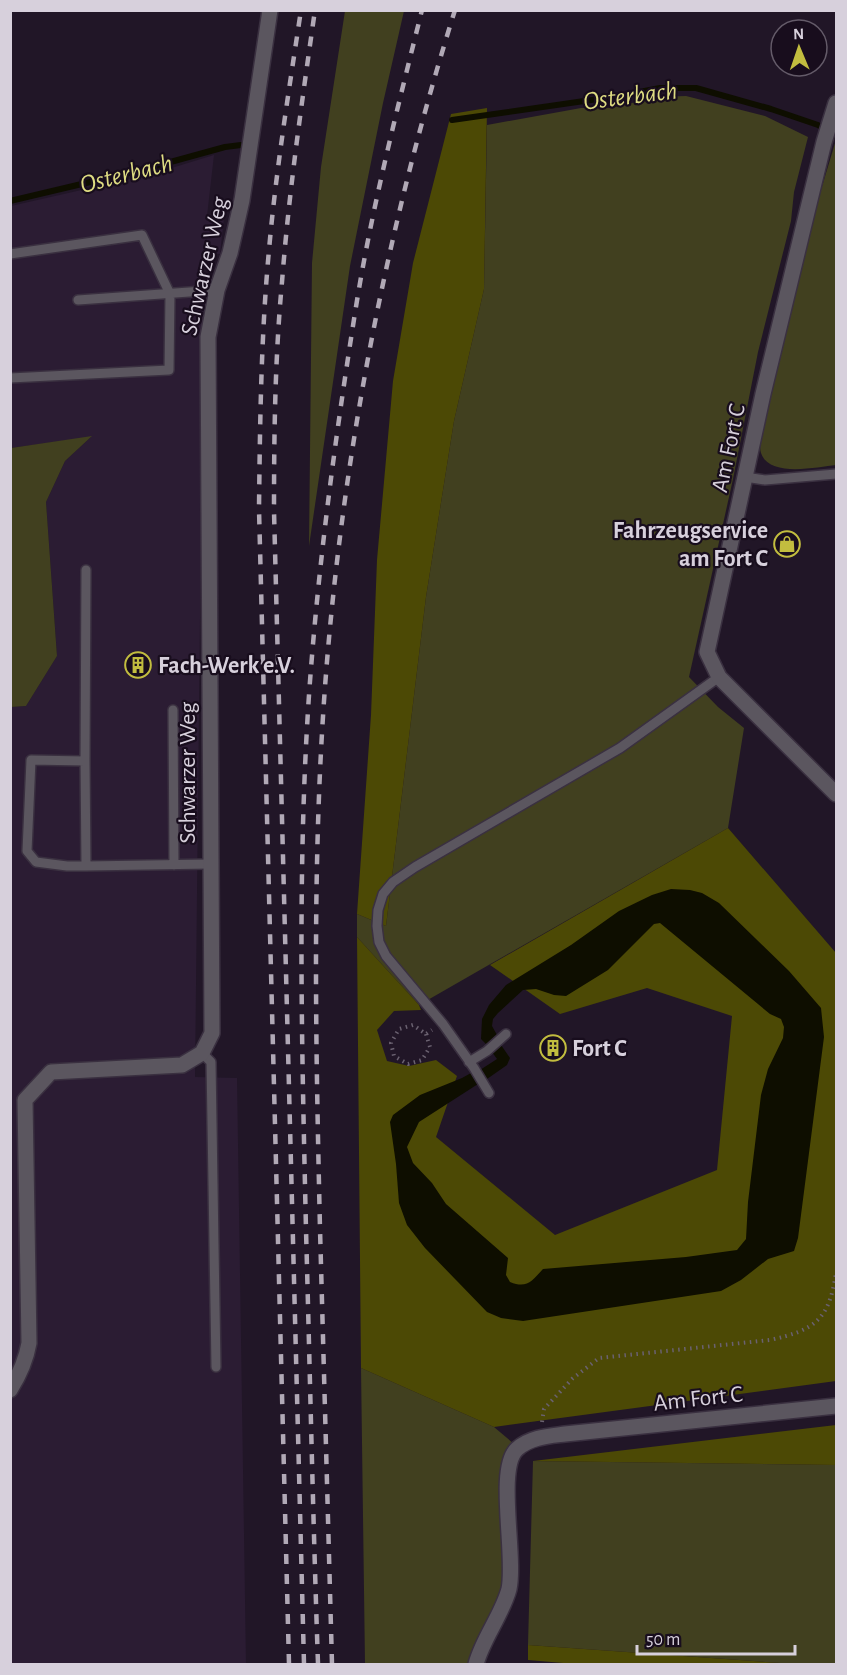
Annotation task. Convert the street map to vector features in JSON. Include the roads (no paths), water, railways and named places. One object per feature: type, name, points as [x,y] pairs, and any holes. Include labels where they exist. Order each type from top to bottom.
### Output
[{"type":"street","name":"Schwarzer Weg","points":[[202,1053],[212,1033],[208,338],[217,290],[230,254],[242,200],[270,10]]},
{"type":"street","name":"Am Fort C","points":[[837,103],[824,142],[763,394],[707,652],[719,677],[837,794]]},
{"type":"street","points":[[10,1390],[19,1377],[29,1343],[25,1100],[51,1072],[182,1065],[202,1053]]},
{"type":"street","name":"Am Fort C","points":[[476,1665],[484,1641],[508,1590],[511,1555],[507,1480],[508,1466],[518,1448],[541,1438],[565,1434],[837,1406]]},
{"type":"lane","points":[[10,254],[142,235],[170,294],[169,370],[10,378]]},
{"type":"lane","points":[[78,300],[217,290]]},
{"type":"lane","points":[[745,477],[765,480],[837,474]]},
{"type":"lane","points":[[86,570],[86,866]]},
{"type":"lane","points":[[489,1093],[443,1024],[386,956],[379,942],[377,926],[378,910],[383,894],[393,882],[415,867],[620,748],[719,677]]},
{"type":"lane","points":[[173,710],[174,865]]},
{"type":"lane","points":[[85,761],[31,759],[27,851],[36,862],[67,866],[210,864]]},
{"type":"lane","points":[[471,1065],[506,1034]]},
{"type":"lane","points":[[202,1053],[211,1062],[216,1367]]},
{"type":"waterway","name":"Osterbach","points":[[452,120],[660,88],[696,88],[818,125],[836,136]]},
{"type":"waterway","name":"Osterbach","points":[[10,201],[145,169],[225,147],[241,145]]},
{"type":"railway","points":[[289,1664],[259,509],[260,411],[266,282],[279,160],[301,10]]},
{"type":"railway","points":[[304,1664],[274,482],[276,368],[285,248],[296,146],[315,10]]},
{"type":"railway","points":[[318,1664],[302,1029],[303,829],[309,695],[328,503],[361,275],[394,123],[422,10]]},
{"type":"railway","points":[[332,1664],[316,1031],[316,899],[324,701],[341,526],[369,352],[407,179],[455,10]]},
{"type":"place","name":"Fahrzeugservice am Fort C","points":[[787,544]]},
{"type":"place","name":"Fach-Werk e.V.","points":[[138,665]]},
{"type":"place","name":"Fort C","points":[[553,1048]]}]
